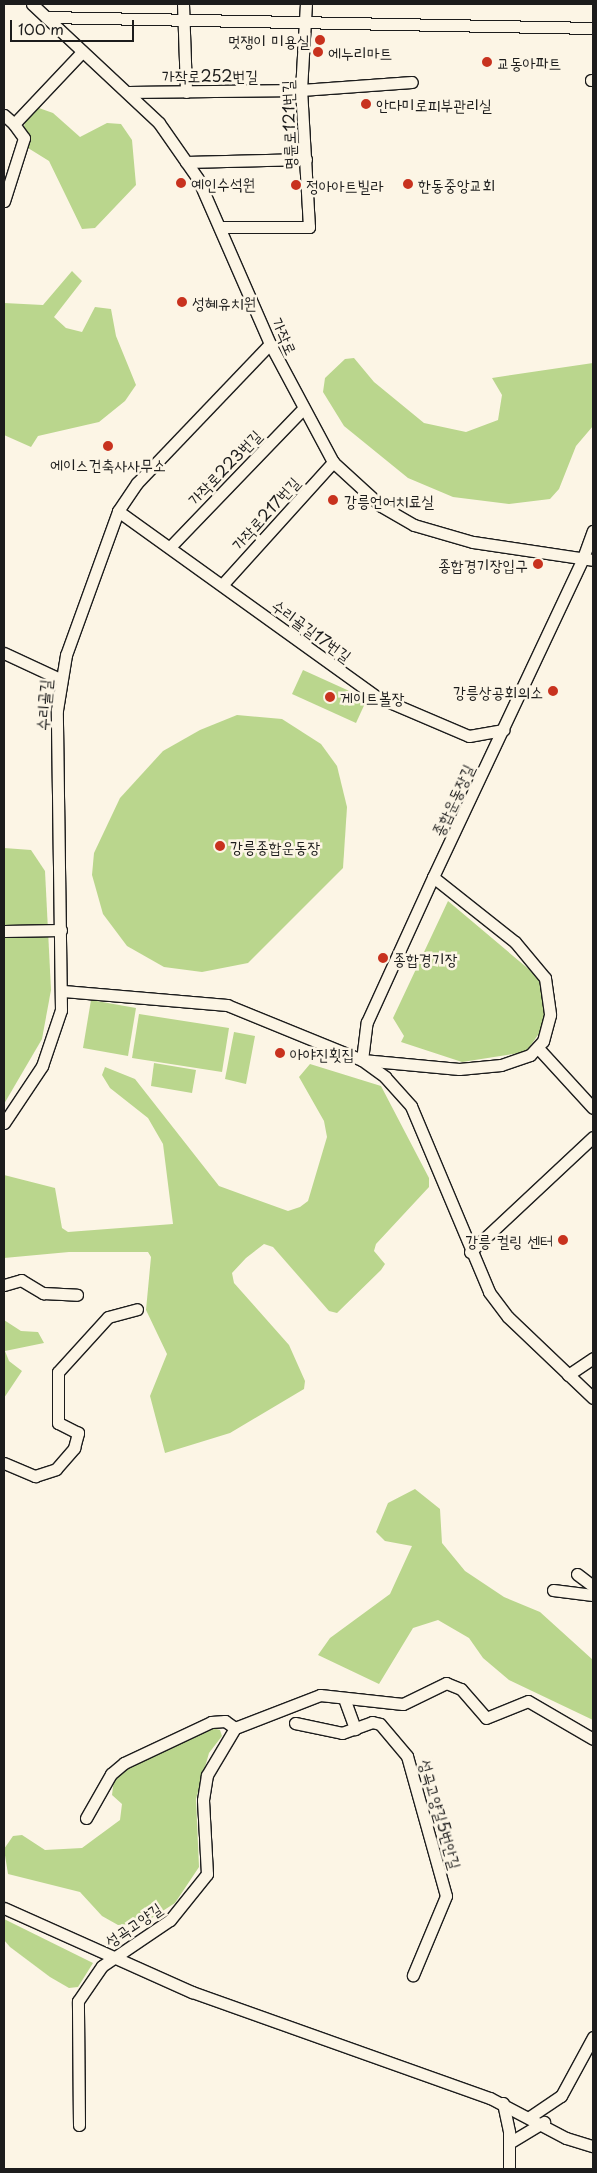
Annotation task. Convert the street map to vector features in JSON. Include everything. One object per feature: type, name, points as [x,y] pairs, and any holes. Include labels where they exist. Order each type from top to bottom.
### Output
[{"type":"street","name":"가작로","points":[[32,4],[159,123],[186,162],[220,228],[270,344],[302,410],[333,462],[381,506],[414,525],[473,542],[588,559]]},
{"type":"street","points":[[183,4],[186,92]]},
{"type":"street","name":"명륜로121번길","points":[[220,228],[309,227],[301,90],[306,4]]},
{"type":"street","points":[[46,17],[593,28]]},
{"type":"street","points":[[14,124],[82,52]]},
{"type":"street","name":"가작로252번길","points":[[128,92],[301,90],[412,82]]},
{"type":"street","points":[[4,115],[14,124],[24,138],[8,181],[4,201]]},
{"type":"street","points":[[186,162],[306,159]]},
{"type":"street","name":"수리골길","points":[[4,1123],[42,1066],[58,1026],[63,991],[57,710],[60,679],[118,511],[137,483],[270,344]]},
{"type":"street","name":"가작로223번길","points":[[170,547],[302,410]]},
{"type":"street","name":"가작로217번길","points":[[222,585],[333,462]]},
{"type":"street","name":"수리골길17번길","points":[[118,511],[375,696],[469,736],[503,730]]},
{"type":"street","name":"종합운동장길","points":[[362,1060],[367,1022],[503,730],[588,559],[593,531]]},
{"type":"street","points":[[4,653],[60,679]]},
{"type":"street","points":[[362,1060],[484,1068],[516,1061],[538,1048],[551,1003],[545,978],[515,942],[433,877]]},
{"type":"street","points":[[4,931],[61,930]]},
{"type":"street","points":[[63,991],[228,1005],[362,1060],[385,1077],[411,1106],[470,1252],[489,1292],[508,1317],[593,1398]]},
{"type":"street","points":[[538,1048],[593,1108]]},
{"type":"street","points":[[470,1252],[593,1137]]},
{"type":"street","points":[[4,1285],[21,1280],[43,1293],[77,1295]]},
{"type":"street","points":[[4,1463],[35,1476],[56,1469],[74,1448],[78,1433],[58,1423],[58,1372],[108,1317],[137,1309]]},
{"type":"street","points":[[568,1375],[593,1358]]},
{"type":"street","points":[[577,1574],[593,1586]]},
{"type":"street","points":[[553,1590],[593,1595]]},
{"type":"street","points":[[86,1818],[111,1774],[124,1763],[211,1722],[225,1721],[236,1728],[307,1698],[411,1704],[446,1683],[460,1689],[486,1718],[528,1701],[593,1739]]},
{"type":"street","points":[[345,1701],[355,1729]]},
{"type":"street","name":"성곡고양길5번안길","points":[[295,1723],[342,1733],[372,1722],[380,1724],[407,1756],[445,1884],[444,1907],[413,1975]]},
{"type":"street","name":"성곡고양길","points":[[79,2125],[78,2001],[91,1978],[111,1958],[170,1920],[207,1874],[203,1800],[207,1775],[236,1728]]},
{"type":"street","points":[[4,1908],[111,1958],[192,1992],[502,2103],[544,2122],[566,2138],[593,2146]]},
{"type":"street","points":[[531,2116],[561,2096],[593,2037]]},
{"type":"street","points":[[502,2103],[509,2143],[508,2169]]},
{"type":"street","points":[[509,2143],[544,2122]]},
{"type":"green space","points":[[36,107],[53,113],[80,137],[107,123],[121,124],[132,140],[136,185],[95,228],[82,229],[49,161],[20,143],[27,114]]},
{"type":"green space","points":[[72,271],[82,281],[54,317],[66,328],[82,332],[95,307],[111,309],[116,336],[136,385],[125,401],[99,422],[38,436],[31,447],[4,435],[4,303],[43,305]]},
{"type":"green space","points":[[354,358],[374,382],[424,423],[466,432],[498,420],[502,395],[492,378],[593,363],[593,426],[576,446],[559,489],[550,499],[509,504],[453,497],[408,478],[344,426],[323,392],[325,378],[345,359]]},
{"type":"green space","name":"게이트볼장","points":[[303,670],[367,699],[356,723],[292,694]]},
{"type":"green space","name":"강릉종합운동장","points":[[237,715],[282,719],[321,744],[337,766],[347,807],[343,868],[248,963],[202,972],[164,967],[127,946],[103,914],[92,875],[94,853],[120,798],[163,751],[200,730]]},
{"type":"green space","points":[[4,848],[31,850],[45,871],[51,990],[42,1039],[4,1104]]},
{"type":"green space","points":[[448,901],[544,982],[545,1025],[526,1052],[462,1062],[401,1042],[404,1036],[393,1018]]},
{"type":"green space","points":[[91,1000],[136,1008],[128,1056],[83,1048]]},
{"type":"green space","points":[[139,1014],[229,1028],[222,1072],[132,1058]]},
{"type":"green space","points":[[234,1032],[255,1036],[246,1084],[225,1079]]},
{"type":"green space","points":[[154,1063],[196,1070],[192,1093],[151,1086]]},
{"type":"green space","points":[[310,1064],[381,1086],[429,1178],[429,1187],[376,1244],[374,1251],[385,1264],[381,1270],[337,1313],[329,1311],[273,1247],[264,1244],[246,1258],[232,1273],[234,1283],[289,1345],[305,1381],[304,1389],[230,1433],[165,1453],[150,1396],[167,1354],[146,1310],[151,1257],[148,1252],[69,1252],[4,1258],[4,1175],[55,1188],[62,1228],[68,1232],[173,1224],[163,1144],[148,1118],[110,1088],[102,1075],[105,1067],[135,1079],[219,1186],[288,1211],[300,1207],[308,1201],[327,1137],[324,1121],[299,1077]]},
{"type":"green space","points":[[4,1320],[21,1331],[38,1332],[44,1343],[5,1351],[9,1361],[22,1371],[4,1398]]},
{"type":"green space","points":[[415,1489],[440,1509],[442,1543],[465,1571],[504,1597],[540,1612],[593,1660],[593,1720],[509,1680],[483,1658],[469,1638],[438,1620],[413,1628],[379,1684],[318,1655],[330,1638],[390,1594],[412,1546],[385,1541],[376,1532],[388,1503]]},
{"type":"green space","points":[[212,1728],[220,1730],[222,1736],[209,1753],[196,1799],[199,1867],[175,1903],[144,1923],[118,1925],[102,1916],[80,1892],[8,1874],[4,1849],[13,1836],[22,1835],[45,1850],[82,1848],[120,1820],[122,1804],[112,1795],[114,1779],[127,1766]]},
{"type":"green space","points":[[4,1919],[93,1963],[78,1987],[69,1988],[50,1977],[10,1947],[4,1940]]},
{"type":"place","name":"멋쟁이 미용실","points":[[320,40]]},
{"type":"place","name":"에누리마트","points":[[318,52]]},
{"type":"place","name":"교동아파트","points":[[487,62]]},
{"type":"place","name":"안다미로피부관리실","points":[[366,104]]},
{"type":"place","name":"예인수석원","points":[[181,183]]},
{"type":"place","name":"한동중앙교회","points":[[408,184]]},
{"type":"place","name":"정아아트빌라","points":[[296,185]]},
{"type":"place","name":"성혜유치원","points":[[182,302]]},
{"type":"place","name":"에이스건축사사무소","points":[[108,446]]},
{"type":"place","name":"강릉언어치료실","points":[[333,500]]},
{"type":"place","name":"종합경기장입구","points":[[538,564]]},
{"type":"place","name":"강릉상공회의소","points":[[553,691]]},
{"type":"place","name":"게이트볼장","points":[[330,697]]},
{"type":"place","name":"강릉종합운동장","points":[[220,846]]},
{"type":"place","name":"종합경기장","points":[[383,958]]},
{"type":"place","name":"아야진횟집","points":[[280,1053]]},
{"type":"place","name":"강릉 컬링 센터","points":[[563,1240]]}]
